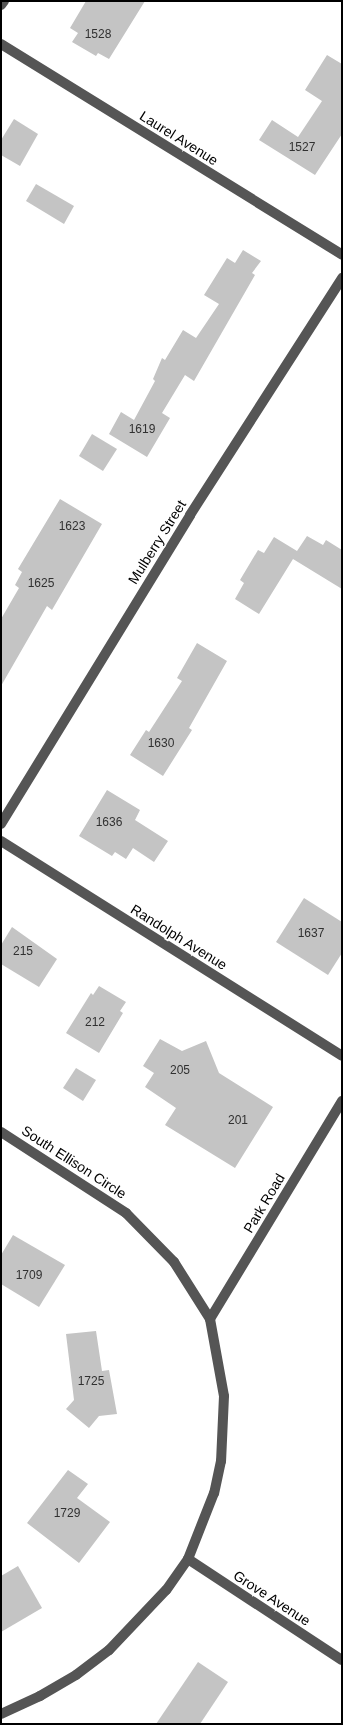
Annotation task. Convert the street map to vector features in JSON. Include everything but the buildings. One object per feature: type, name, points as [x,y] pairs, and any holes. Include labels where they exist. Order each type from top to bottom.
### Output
[{"type":"street","points":[[1,5],[4,1]]},
{"type":"street","name":"Laurel Avenue","points":[[1,44],[342,255]]},
{"type":"street","name":"Mulberry Street","points":[[1,824],[190,515],[342,278]]},
{"type":"street","name":"Randolph Avenue","points":[[1,842],[342,1056]]},
{"type":"street","name":"Park Road","points":[[210,1319],[342,1101]]},
{"type":"street","name":"South Ellison Circle","points":[[1,1132],[126,1213],[174,1262],[210,1319],[221,1364],[224,1429],[214,1494],[188,1559],[139,1622],[109,1650],[40,1696],[1,1714]]},
{"type":"street","name":"Grove Avenue","points":[[188,1559],[342,1660]]}]
